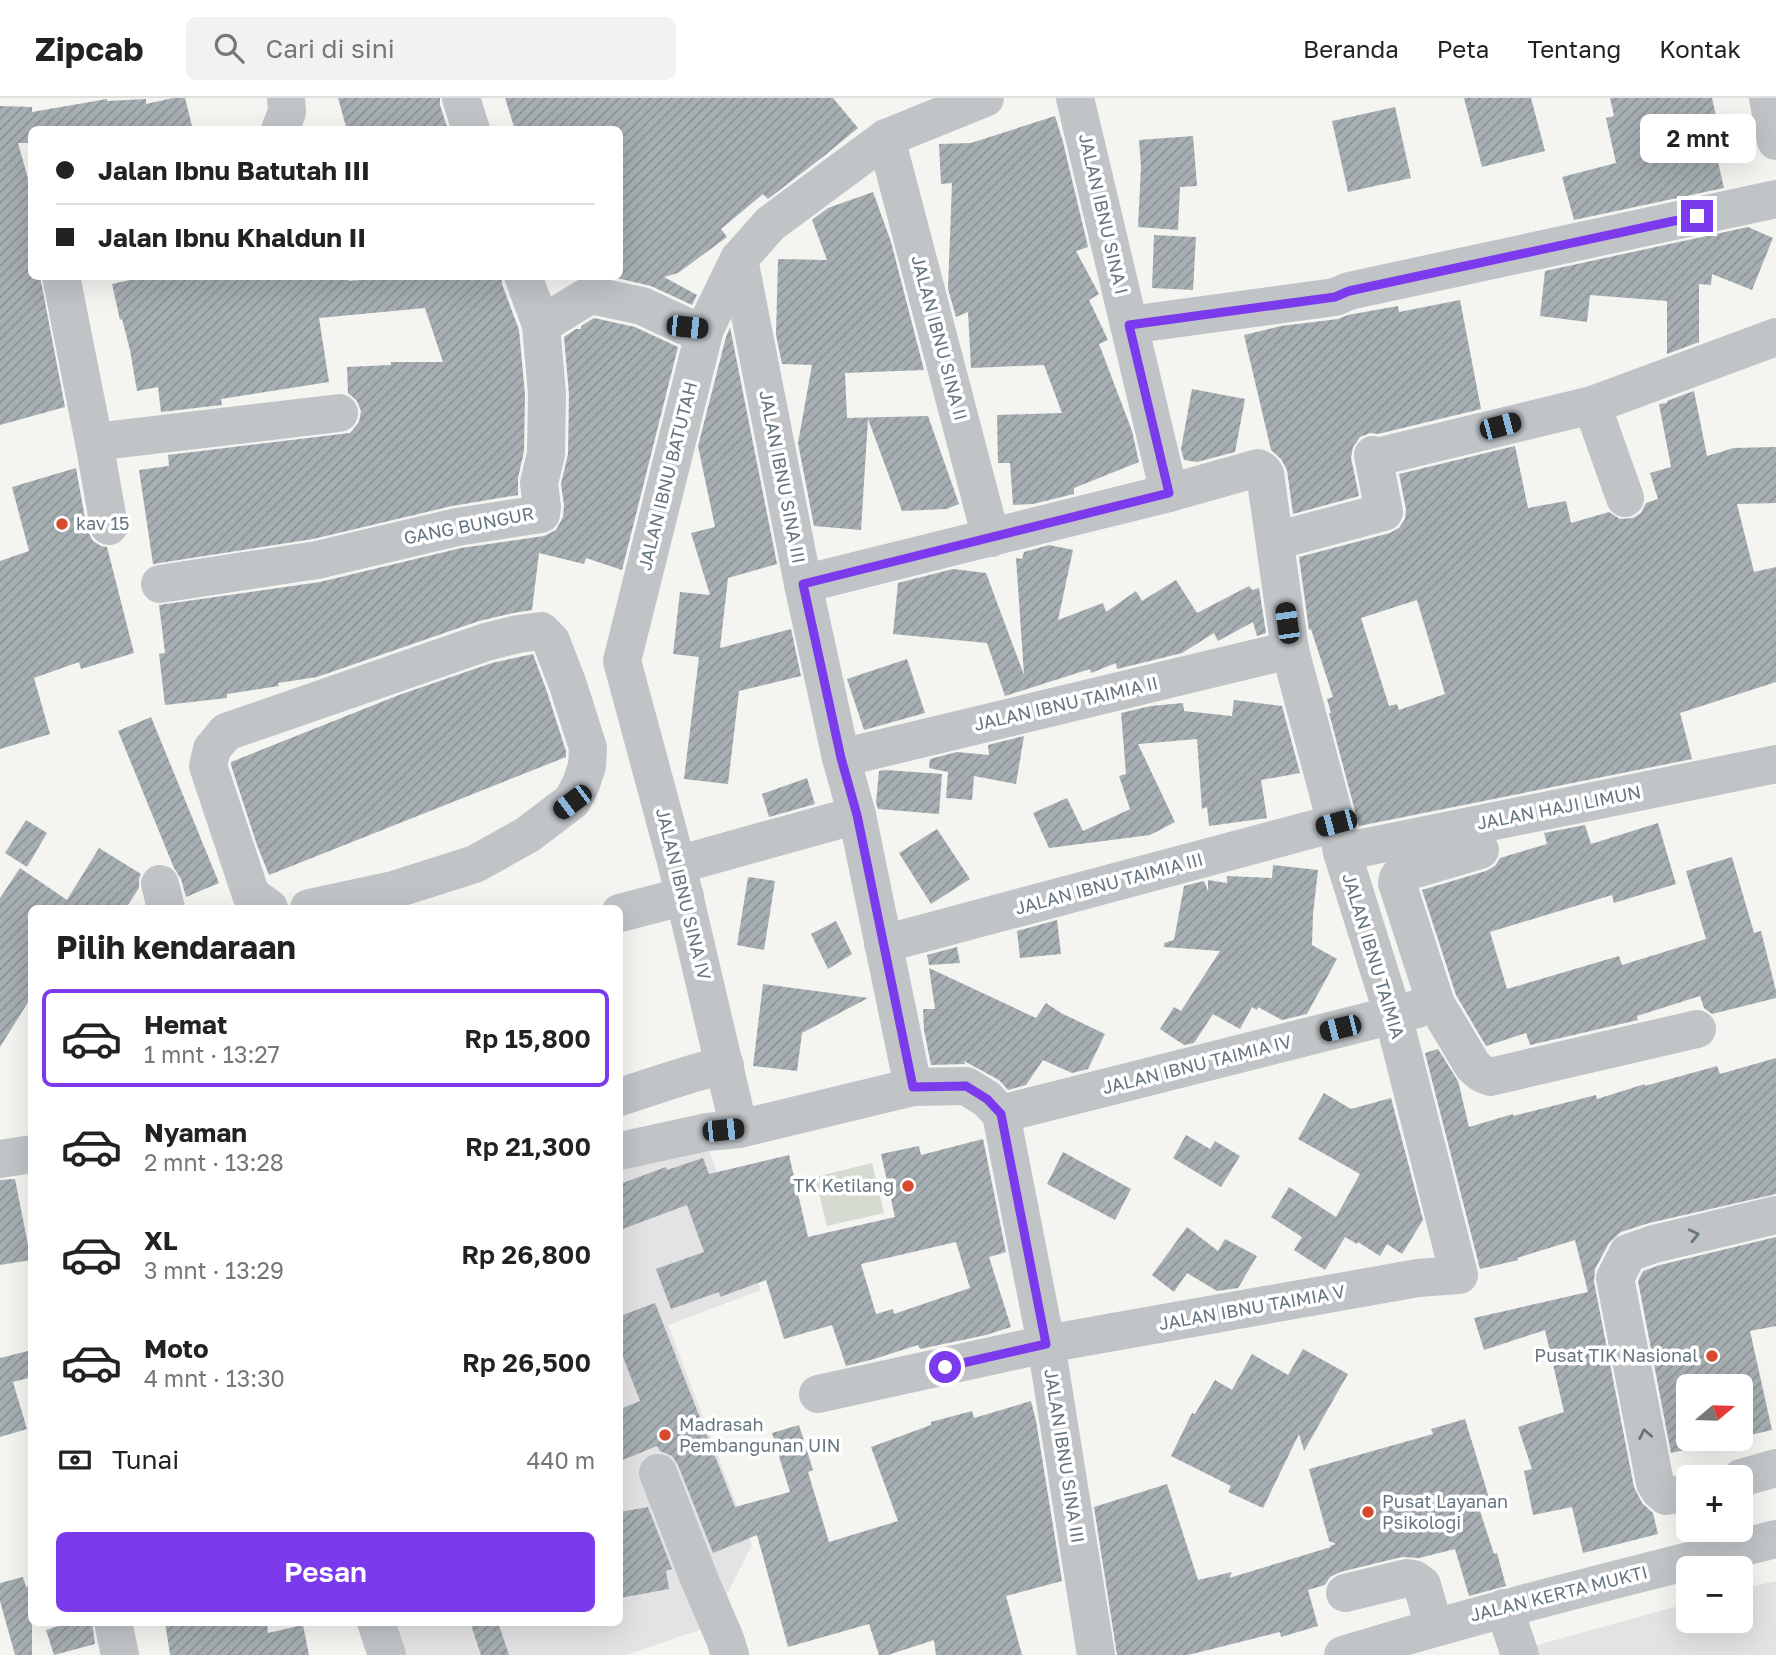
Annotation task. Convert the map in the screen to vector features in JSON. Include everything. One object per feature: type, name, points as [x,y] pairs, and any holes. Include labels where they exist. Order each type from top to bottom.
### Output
[{"type":"street","points":[[461,98],[470,126]]},
{"type":"street","name":"JALAN IBNU BATUTAH","points":[[622,661],[705,329],[739,259],[770,224],[887,138],[985,98]]},
{"type":"street","name":"JALAN IBNU SINA I","points":[[1075,98],[1169,493]]},
{"type":"street","points":[[1768,98],[1776,141]]},
{"type":"street","name":"JALAN IBNU SINA II","points":[[887,138],[990,538]]},
{"type":"street","points":[[1129,325],[1335,297],[1349,291],[1776,199]]},
{"type":"street","name":"JALAN IBNU SINA III","points":[[739,259],[803,584],[841,758],[857,815],[913,1087]]},
{"type":"street","points":[[62,280],[108,526]]},
{"type":"street","name":"GANG BUNGUR","points":[[160,584],[317,560],[457,527],[541,514],[539,483],[546,454],[547,394],[541,325],[524,280]]},
{"type":"street","points":[[541,325],[590,295],[642,306],[687,327],[705,329]]},
{"type":"street","points":[[1275,541],[1384,512],[1373,455],[1377,457],[1592,405],[1776,337]]},
{"type":"street","points":[[1592,405],[1625,498]]},
{"type":"street","points":[[94,442],[338,413]]},
{"type":"street","name":"JALAN IBNU TAIMIA","points":[[1169,493],[1258,468],[1265,474],[1290,650],[1339,838],[1393,1015],[1459,1275]]},
{"type":"street","points":[[803,584],[1169,493]]},
{"type":"street","points":[[265,905],[251,895],[208,766],[212,749],[226,732],[486,642],[541,631],[551,641],[588,748],[587,766],[572,802],[527,835],[475,864],[393,890],[323,905]]},
{"type":"street","name":"JALAN IBNU TAIMIA II","points":[[841,758],[1290,650]]},
{"type":"street","points":[[568,685],[622,661]]},
{"type":"street","name":"JALAN IBNU SINA IV","points":[[622,661],[681,881],[739,1129]]},
{"type":"street","name":"JALAN HAJI LIMUN","points":[[1339,838],[1776,764]]},
{"type":"street","points":[[623,911],[681,881],[857,815]]},
{"type":"street","name":"JALAN IBNU TAIMIA III","points":[[883,944],[1339,838]]},
{"type":"street","points":[[1480,850],[1402,873],[1396,883],[1436,1004],[1473,1066],[1481,1073],[1490,1077],[1696,1029]]},
{"type":"street","name":"JALAN IBNU TAIMIA IV","points":[[1001,1114],[1436,1004]]},
{"type":"street","points":[[623,1096],[725,1065]]},
{"type":"street","points":[[623,1150],[707,1132],[739,1129],[913,1087],[966,1086],[987,1099],[1001,1114]]},
{"type":"street","name":"JALAN IBNU SINA III","points":[[1001,1114],[1046,1344],[1096,1655]]},
{"type":"street","points":[[1676,1496],[1666,1496],[1655,1483],[1615,1278],[1628,1253],[1654,1244],[1776,1215]]},
{"type":"street","name":"JALAN IBNU TAIMIA V","points":[[818,1394],[1046,1344],[1418,1278],[1459,1275]]},
{"type":"street","points":[[1753,1475],[1776,1468]]},
{"type":"street","points":[[658,1473],[730,1655]]},
{"type":"street","name":"JALAN KERTA MUKTI","points":[[1343,1655],[1492,1611],[1776,1539]]},
{"type":"street","points":[[1345,1593],[1407,1578],[1414,1579],[1422,1586],[1434,1627]]},
{"type":"street","points":[[1492,1611],[1492,1655]]},
{"type":"street","points":[[1492,1611],[1520,1655]]},
{"type":"street","points":[[377,1626],[387,1655]]},
{"type":"shaded area","name":"Madrasah Pembangunan UIN","points":[[708,1148],[761,1290],[668,1325],[752,1545],[711,1626],[626,1655],[397,1655],[387,1626],[623,1626],[623,1168]]},
{"type":"shaded area","points":[[872,1163],[884,1213],[827,1226],[815,1177]]},
{"type":"shaded area","points":[[1776,1581],[1776,1655],[1501,1655],[1676,1607],[1676,1633],[1753,1633],[1753,1586]]},
{"type":"building","points":[[185,98],[192,126],[28,126],[28,143],[18,143],[28,179],[28,280],[41,280],[65,407],[0,425],[0,106],[32,107],[32,112],[107,99],[146,99],[146,104]]},
{"type":"building","points":[[338,98],[440,98],[447,126],[346,126]]},
{"type":"building","points":[[505,98],[833,98],[858,128],[768,199],[763,194],[721,229],[727,237],[678,273],[664,277],[697,295],[692,305],[651,286],[623,279],[623,126],[514,126]]},
{"type":"building","points":[[1464,98],[1531,98],[1545,151],[1482,167]]},
{"type":"building","points":[[1610,98],[1712,98],[1719,130],[1711,132],[1724,188],[1574,220],[1562,177],[1616,163],[1606,118],[1614,116]]},
{"type":"building","points":[[1395,107],[1411,178],[1348,192],[1332,121]]},
{"type":"building","points":[[1055,116],[1088,247],[1076,251],[1099,294],[1089,300],[1108,340],[1099,344],[1132,431],[1139,462],[1074,488],[1074,494],[1033,504],[1013,505],[1010,463],[998,463],[997,415],[1062,413],[1044,365],[971,368],[968,312],[956,317],[948,289],[952,183],[941,184],[939,144],[971,143]]},
{"type":"building","points":[[1193,136],[1197,186],[1180,187],[1178,230],[1138,227],[1141,167],[1139,140]]},
{"type":"building","points":[[873,192],[891,242],[924,370],[845,373],[847,418],[928,416],[959,504],[947,509],[902,511],[868,419],[861,530],[814,526],[798,443],[812,365],[782,364],[776,335],[778,259],[827,260],[812,220],[828,208]]},
{"type":"building","points":[[1748,227],[1773,238],[1752,290],[1712,274],[1711,285],[1699,284],[1699,342],[1667,354],[1667,301],[1590,295],[1587,322],[1540,316],[1545,271]]},
{"type":"building","points":[[1154,235],[1196,237],[1193,290],[1152,288]]},
{"type":"building","points":[[130,280],[502,280],[519,330],[525,395],[524,451],[518,478],[518,495],[452,506],[313,539],[153,564],[139,470],[169,466],[168,455],[350,433],[359,422],[361,411],[357,401],[348,393],[347,367],[391,365],[391,362],[443,362],[425,308],[319,318],[329,382],[221,399],[222,405],[161,412],[158,387],[137,391],[130,350],[112,284]]},
{"type":"building","points":[[1460,300],[1481,409],[1360,437],[1353,447],[1351,458],[1359,496],[1293,514],[1287,470],[1281,459],[1271,450],[1244,335],[1398,306],[1399,312]]},
{"type":"building","points":[[594,318],[635,327],[678,347],[622,570],[586,558],[584,564],[539,553],[532,610],[479,621],[317,677],[227,694],[227,698],[165,705],[159,654],[165,653],[159,605],[320,582],[461,548],[544,536],[556,530],[563,517],[561,484],[568,454],[569,394],[564,337],[576,329],[581,329],[581,326]]},
{"type":"building","points":[[730,327],[777,564],[728,578],[720,648],[791,629],[801,676],[739,691],[728,784],[684,779],[699,657],[673,654],[680,592],[710,595],[691,533],[715,527],[698,446]]},
{"type":"building","points":[[1192,389],[1245,399],[1235,452],[1197,462],[1184,460],[1181,449]]},
{"type":"building","points":[[1694,391],[1707,456],[1734,448],[1776,447],[1776,503],[1737,504],[1754,572],[1776,567],[1776,682],[1680,713],[1692,759],[1359,826],[1329,713],[1327,699],[1333,697],[1311,629],[1309,630],[1299,557],[1390,533],[1399,528],[1405,519],[1406,509],[1399,474],[1515,446],[1528,508],[1566,501],[1571,523],[1609,512],[1620,519],[1633,518],[1641,513],[1646,503],[1658,499],[1650,473],[1671,467],[1659,404]],"holes":[[[1417,600],[1445,694],[1399,710],[1397,704],[1389,706],[1361,618]]]},
{"type":"building","points":[[76,468],[87,530],[93,541],[107,547],[134,653],[81,669],[79,662],[34,678],[50,734],[0,749],[0,561],[29,551],[12,487]]},
{"type":"building","points":[[1049,545],[1073,550],[1058,620],[1103,603],[1106,612],[1136,591],[1142,601],[1176,580],[1197,613],[1249,586],[1252,590],[1259,588],[1266,633],[1257,636],[1253,622],[1218,641],[1214,633],[1182,653],[1117,669],[1116,663],[1091,673],[1090,669],[1005,696],[987,643],[893,634],[898,583],[953,569],[986,573],[1024,675],[1016,558],[1022,559],[1024,552]]},
{"type":"building","points":[[533,654],[566,757],[269,875],[231,762],[399,695],[492,663]]},
{"type":"building","points":[[907,659],[925,713],[864,730],[847,679]]},
{"type":"building","points":[[1234,700],[1282,706],[1300,773],[1261,780],[1267,818],[1209,826],[1207,807],[1202,809],[1197,739],[1138,744],[1175,822],[1150,835],[1049,848],[1033,813],[1067,798],[1083,831],[1130,809],[1119,776],[1126,774],[1121,713],[1151,706],[1183,703],[1184,711],[1232,716]]},
{"type":"building","points":[[151,717],[219,883],[186,897],[181,879],[174,868],[118,731]]},
{"type":"building","points":[[1024,736],[1016,784],[974,776],[972,800],[946,798],[948,772],[929,768],[930,759],[957,752],[989,755],[988,745]]},
{"type":"building","points":[[879,771],[942,774],[939,814],[878,809],[876,803]]},
{"type":"building","points":[[807,778],[815,804],[769,817],[762,794]]},
{"type":"building","points":[[26,820],[47,833],[27,867],[5,853]]},
{"type":"building","points":[[1658,823],[1676,884],[1614,903],[1612,895],[1490,932],[1507,989],[1619,956],[1622,965],[1706,939],[1686,871],[1732,857],[1754,933],[1761,931],[1776,998],[1712,1014],[1704,1008],[1700,996],[1637,1016],[1638,1020],[1530,1045],[1526,1033],[1486,1046],[1456,995],[1422,890],[1486,871],[1495,866],[1500,858],[1547,844],[1544,833],[1585,825],[1591,844]]},
{"type":"building","points":[[937,829],[970,879],[931,904],[899,853]]},
{"type":"building","points":[[99,848],[141,874],[139,888],[128,905],[28,905],[28,1002],[0,1047],[0,898],[20,868],[67,900]]},
{"type":"building","points":[[1273,865],[1318,870],[1312,945],[1337,959],[1307,1014],[1282,1020],[1258,1007],[1257,1010],[1252,1007],[1240,1029],[1213,1014],[1194,1043],[1184,1045],[1160,1029],[1174,1007],[1181,1011],[1220,951],[1164,947],[1164,943],[1174,940],[1184,886],[1204,881],[1208,891],[1208,880],[1227,883],[1227,876],[1272,878]]},
{"type":"building","points":[[748,877],[775,881],[764,950],[737,945]]},
{"type":"building","points":[[1057,920],[1061,954],[1020,958],[1017,931]]},
{"type":"building","points":[[836,921],[852,954],[828,969],[811,934]]},
{"type":"building","points":[[957,947],[960,963],[929,965],[927,955]]},
{"type":"building","points":[[929,968],[1036,1018],[1046,1003],[1105,1034],[1088,1069],[1072,1073],[1043,1060],[1026,1085],[1008,1090],[999,1080],[964,1061],[965,1064],[931,1065],[923,1009],[935,1009]]},
{"type":"building","points":[[763,984],[868,998],[802,1033],[797,1071],[753,1066]]},
{"type":"building","points":[[1438,1049],[1458,1081],[1469,1127],[1596,1095],[1597,1099],[1717,1066],[1720,1074],[1776,1058],[1776,1194],[1621,1232],[1609,1243],[1595,1269],[1594,1282],[1634,1487],[1642,1503],[1653,1513],[1658,1534],[1583,1553],[1572,1507],[1533,1515],[1524,1471],[1532,1469],[1518,1427],[1564,1412],[1545,1330],[1484,1350],[1474,1318],[1588,1292],[1575,1240],[1517,1258],[1518,1260],[1480,1269],[1425,1053]]},
{"type":"building","points":[[1324,1093],[1351,1109],[1391,1098],[1423,1220],[1402,1254],[1387,1244],[1380,1256],[1345,1237],[1325,1270],[1294,1250],[1302,1237],[1271,1217],[1289,1187],[1336,1217],[1360,1174],[1298,1139]]},
{"type":"building","points":[[1186,1135],[1210,1149],[1215,1141],[1240,1156],[1221,1187],[1173,1158]]},
{"type":"building","points":[[983,1139],[1006,1252],[989,1257],[1011,1327],[920,1349],[918,1345],[846,1366],[832,1325],[784,1339],[766,1280],[720,1297],[719,1292],[671,1309],[656,1269],[704,1252],[687,1205],[623,1229],[623,1183],[666,1167],[667,1170],[703,1158],[709,1174],[789,1155],[808,1237],[895,1217],[881,1154],[919,1146],[921,1155]],"holes":[[[956,1242],[970,1288],[894,1314],[893,1309],[876,1314],[861,1264]]]},
{"type":"building","points":[[1063,1152],[1131,1189],[1115,1220],[1047,1184]]},
{"type":"building","points":[[15,1179],[28,1245],[28,1260],[0,1265],[0,1180]]},
{"type":"building","points":[[1187,1227],[1218,1251],[1225,1239],[1257,1256],[1238,1288],[1217,1291],[1187,1273],[1174,1292],[1152,1275]]},
{"type":"building","name":"Pusat TIK Nasional","points":[[1776,1237],[1776,1326],[1750,1331],[1772,1430],[1754,1434],[1754,1374],[1676,1374],[1676,1451],[1680,1451],[1671,1453],[1638,1281],[1643,1271]]},
{"type":"building","points":[[655,1303],[735,1507],[790,1492],[772,1433],[799,1425],[813,1470],[808,1472],[829,1542],[898,1521],[871,1447],[931,1425],[931,1422],[972,1411],[974,1418],[1031,1401],[1062,1581],[1006,1596],[1022,1655],[936,1655],[934,1640],[888,1655],[879,1655],[869,1624],[788,1647],[757,1535],[713,1553],[672,1456],[660,1451],[657,1446],[623,1460],[623,1408],[640,1401],[623,1357],[623,1315]]},
{"type":"building","points":[[1303,1349],[1348,1374],[1304,1451],[1299,1434],[1263,1508],[1228,1492],[1231,1486],[1171,1456],[1192,1413],[1195,1414],[1215,1380],[1232,1390],[1252,1354],[1288,1375]]},
{"type":"building","points":[[28,1351],[28,1378],[13,1382],[27,1429],[0,1437],[0,1358]]},
{"type":"building","points":[[1465,1419],[1489,1498],[1477,1502],[1494,1554],[1497,1553],[1506,1586],[1469,1596],[1455,1549],[1419,1558],[1402,1557],[1340,1572],[1330,1577],[1325,1585],[1308,1590],[1318,1626],[1281,1637],[1280,1632],[1188,1655],[1117,1655],[1094,1507],[1167,1484],[1198,1580],[1232,1572],[1229,1578],[1336,1544],[1329,1541],[1309,1469],[1433,1434],[1431,1429]]},
{"type":"building","points":[[648,1507],[672,1569],[666,1571],[669,1589],[623,1597],[623,1511]]},
{"type":"building","points":[[23,1577],[28,1586],[28,1626],[32,1626],[32,1655],[15,1655],[0,1601],[0,1583]]},
{"type":"building","points":[[58,1626],[93,1626],[95,1644],[54,1655],[46,1630]]},
{"type":"building","points":[[166,1626],[267,1626],[268,1633],[303,1626],[309,1655],[170,1655]]},
{"type":"building","points":[[471,1626],[499,1626],[509,1655],[481,1655]]},
{"type":"place","name":"kav 15","points":[[62,524]]},
{"type":"place","name":"TK Ketilang","points":[[908,1186]]},
{"type":"place","name":"Pusat TIK Nasional","points":[[1712,1356]]},
{"type":"place","name":"Madrasah Pembangunan UIN","points":[[665,1435]]},
{"type":"place","name":"Pusat Layanan Psikologi","points":[[1368,1512]]},
{"type":"route","points":[[945,1367],[1046,1344],[1001,1114],[987,1099],[966,1086],[913,1087],[857,815],[841,758],[803,584],[1169,493],[1129,325],[1335,297],[1349,291],[1697,216]]}]
